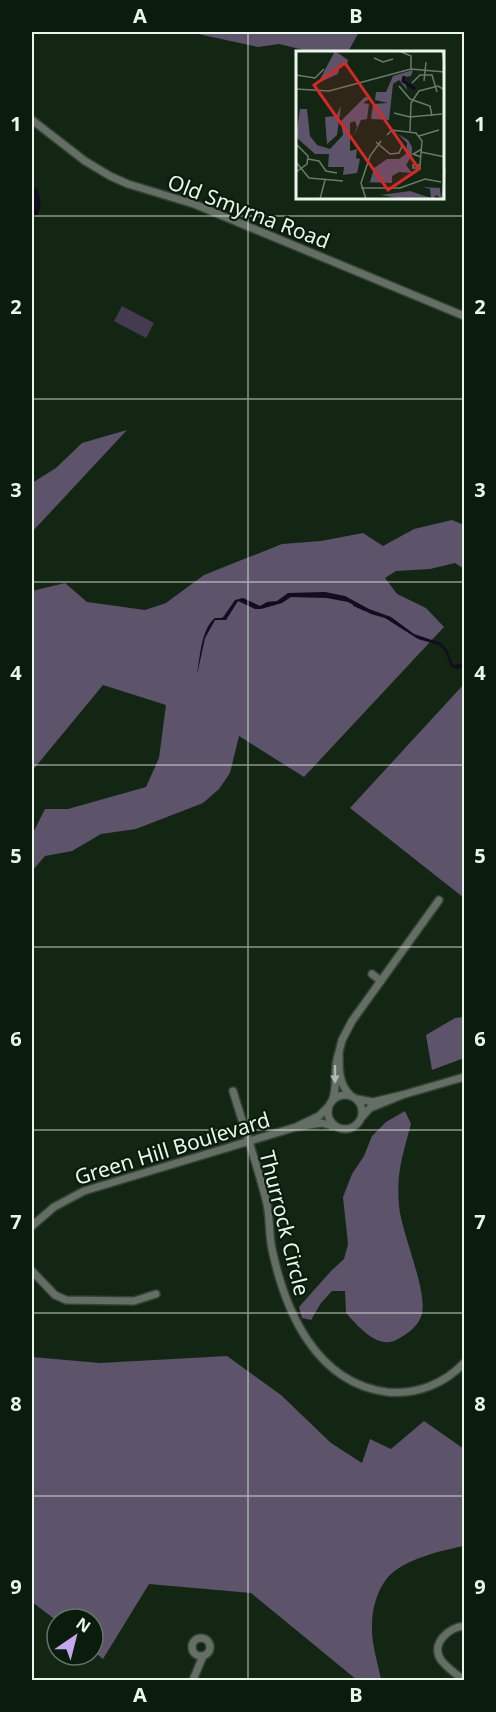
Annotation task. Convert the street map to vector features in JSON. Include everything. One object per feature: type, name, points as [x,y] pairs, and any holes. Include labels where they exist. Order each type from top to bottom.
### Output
[{"type":"street","name":"Old Smyrna Road","points":[[32,120],[85,161],[110,176],[128,184],[194,204],[465,316]]},
{"type":"street","points":[[402,1095],[370,1108],[350,1128],[338,1128],[329,1120],[327,1112],[335,1092],[334,1067],[347,1029],[439,900]]},
{"type":"street","points":[[372,974],[381,981]]},
{"type":"street","points":[[339,1052],[341,1082],[361,1107],[360,1119]]},
{"type":"street","points":[[330,1103],[339,1096],[373,1102],[465,1077]]},
{"type":"street","name":"Thurrock Circle","points":[[232,1091],[267,1207],[271,1247],[284,1295],[300,1331],[318,1354],[350,1379],[365,1387],[388,1392],[413,1392],[428,1387],[449,1377],[465,1363]]},
{"type":"street","name":"Green Hill Boulevard","points":[[32,1226],[54,1207],[84,1191],[296,1127],[319,1116],[330,1103]]},
{"type":"street","name":"Green Hill Boulevard","points":[[296,1127],[322,1123],[338,1128]]},
{"type":"street","points":[[32,1271],[55,1295],[66,1300],[134,1301],[156,1294]]},
{"type":"street","points":[[464,1680],[442,1661],[438,1652],[445,1634],[454,1628],[465,1626]]},
{"type":"street","points":[[193,1680],[203,1656]]},
{"type":"shaded area","points":[[189,32],[359,32],[349,51],[308,51],[279,44],[258,47]]},
{"type":"shaded area","points":[[32,187],[37,189],[40,200],[39,212],[34,218],[32,217]]},
{"type":"shaded area","points":[[122,306],[154,323],[146,338],[114,321]]},
{"type":"shaded area","points":[[127,430],[32,532],[32,483],[56,468],[82,443]]},
{"type":"shaded area","points":[[452,520],[464,525],[464,569],[455,563],[430,569],[396,571],[385,578],[397,594],[426,608],[444,627],[304,777],[239,736],[230,773],[219,789],[203,803],[136,829],[101,834],[72,851],[45,856],[32,871],[32,835],[45,809],[68,809],[146,787],[159,758],[166,705],[103,685],[32,771],[32,591],[65,583],[87,602],[145,610],[166,603],[204,575],[282,544],[321,541],[363,533],[383,546],[414,529]]},
{"type":"shaded area","points":[[325,592],[345,596],[369,609],[391,617],[414,634],[441,643],[447,650],[453,665],[464,664],[464,667],[457,669],[451,667],[445,651],[439,645],[418,639],[385,618],[371,614],[348,602],[327,598],[291,597],[282,603],[261,609],[255,609],[238,601],[226,620],[215,620],[205,638],[197,675],[202,644],[210,623],[215,618],[222,618],[235,600],[243,598],[260,606],[267,602],[277,601],[288,593]]},
{"type":"shaded area","points":[[464,684],[464,898],[350,808]]},
{"type":"shaded area","points":[[464,1017],[464,1058],[432,1070],[426,1035],[455,1018]]},
{"type":"shaded area","points":[[405,1111],[411,1124],[399,1173],[399,1205],[419,1279],[423,1307],[419,1321],[411,1330],[391,1342],[383,1342],[369,1335],[346,1313],[345,1291],[332,1291],[321,1303],[311,1320],[302,1318],[299,1307],[344,1259],[348,1244],[343,1197],[372,1136],[386,1122]]},
{"type":"shaded area","points":[[227,1356],[281,1395],[331,1443],[362,1463],[370,1439],[391,1449],[424,1421],[464,1449],[464,1546],[413,1561],[395,1571],[384,1582],[376,1600],[372,1625],[381,1680],[357,1680],[251,1593],[149,1584],[105,1656],[105,1607],[45,1607],[45,1612],[32,1602],[32,1357],[100,1363]]},
{"type":"waterway","points":[[354,605],[365,610]]}]
